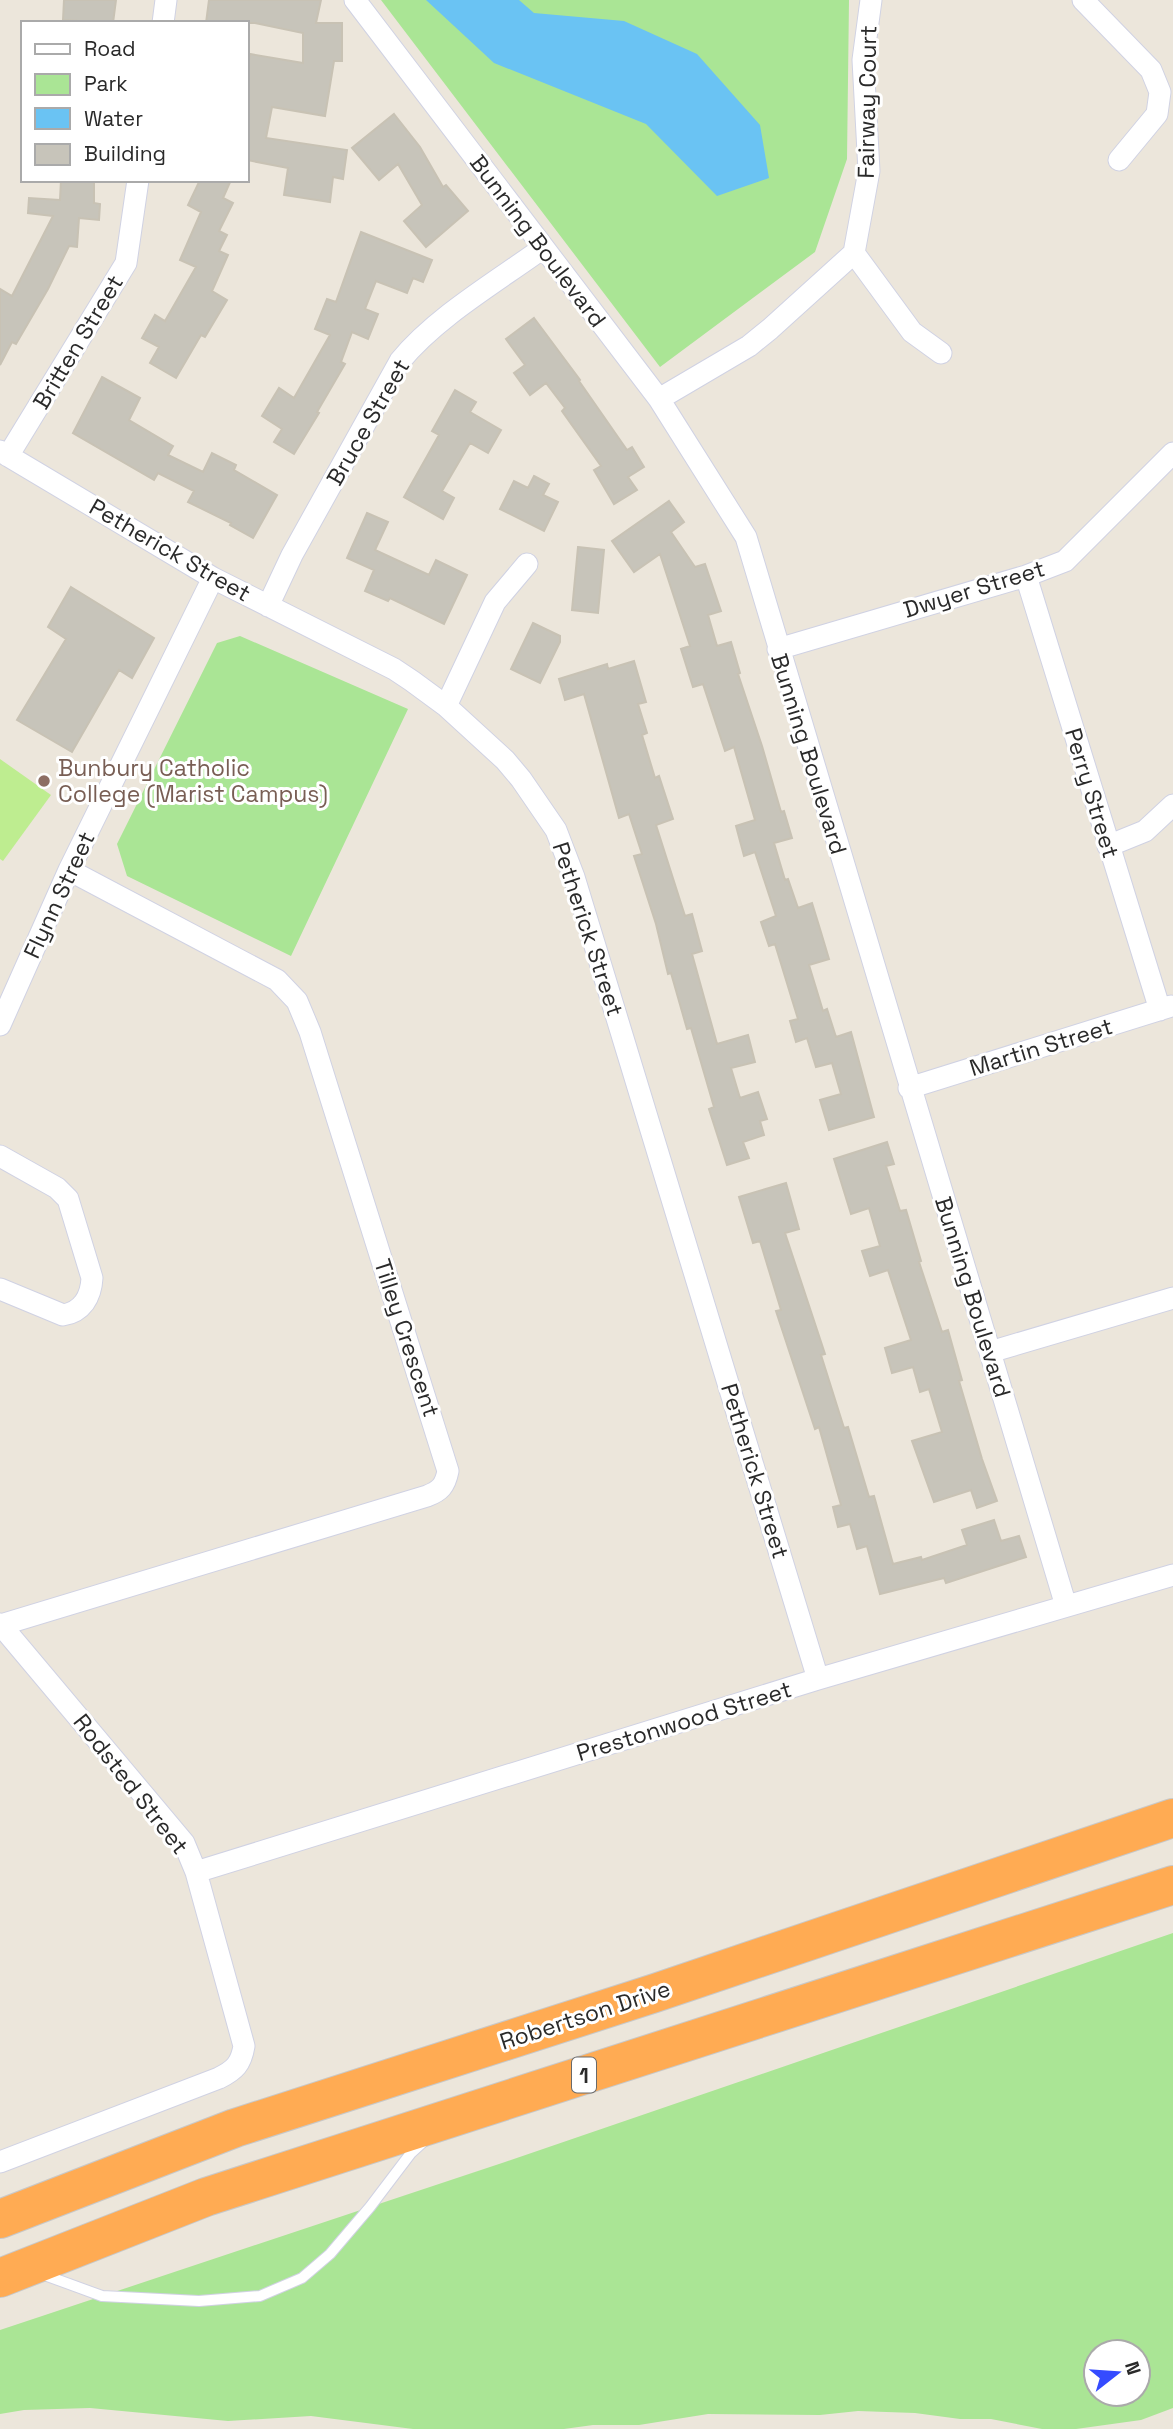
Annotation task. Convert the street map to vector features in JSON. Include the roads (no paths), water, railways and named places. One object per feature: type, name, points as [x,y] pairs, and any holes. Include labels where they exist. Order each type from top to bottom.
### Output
[{"type":"highway","name":"Robertson Drive","points":[[0,2218],[249,2124],[654,1993],[1173,1818]]},
{"type":"highway","name":"1","points":[[13,2273],[206,2197],[1173,1885]]},
{"type":"street","points":[[163,21],[166,0]]},
{"type":"street","name":"Bunning Boulevard","points":[[355,0],[659,399],[746,537],[1066,1606]]},
{"type":"street","name":"Fairway Court","points":[[853,254],[869,171],[863,60],[870,0]]},
{"type":"street","points":[[1083,0],[1151,70],[1160,92],[1157,114],[1119,160]]},
{"type":"street","name":"Britten Street","points":[[4,454],[125,263],[138,182]]},
{"type":"street","name":"Bruce Street","points":[[268,606],[292,555],[400,362],[415,343],[436,326],[543,248]]},
{"type":"street","points":[[659,399],[749,346],[853,254],[912,332],[941,353]]},
{"type":"street","name":"Dwyer Street","points":[[778,649],[1026,576],[1065,561],[1173,453]]},
{"type":"street","name":"Petherick Street","points":[[4,454],[213,578],[394,669],[446,706],[505,760],[547,815],[563,846],[818,1679]]},
{"type":"street","points":[[446,706],[495,601],[527,564]]},
{"type":"street","name":"Perry Street","points":[[1026,576],[1108,846],[1166,1008]]},
{"type":"street","name":"Flynn Street","points":[[0,1025],[69,870],[213,578]]},
{"type":"street","points":[[1108,846],[1145,831],[1173,805]]},
{"type":"street","name":"Tilley Crescent","points":[[0,1624],[427,1496],[438,1492],[446,1483],[448,1471],[310,1032],[297,1002],[277,980],[69,870]]},
{"type":"street","name":"Martin Street","points":[[909,1088],[1166,1008]]},
{"type":"street","points":[[0,1156],[57,1188],[68,1199],[92,1279],[86,1301],[71,1314],[62,1315],[0,1289]]},
{"type":"street","points":[[990,1352],[1173,1298]]},
{"type":"street","name":"Prestonwood Street","points":[[196,1872],[818,1679],[1173,1575]]},
{"type":"street","name":"Rodsted Street","points":[[0,1624],[184,1843],[196,1872],[244,2046],[242,2059],[236,2068],[219,2078],[0,2162]]},
{"type":"lane","points":[[13,2273],[102,2296],[198,2301],[260,2296],[302,2278],[330,2254],[411,2153],[454,2117]]},
{"type":"water","points":[[426,0],[519,0],[534,13],[624,21],[697,54],[760,125],[769,178],[717,196],[646,124],[494,63]]},
{"type":"place","name":"Bunbury Catholic College (Marist Campus)","points":[[44,781]]}]
